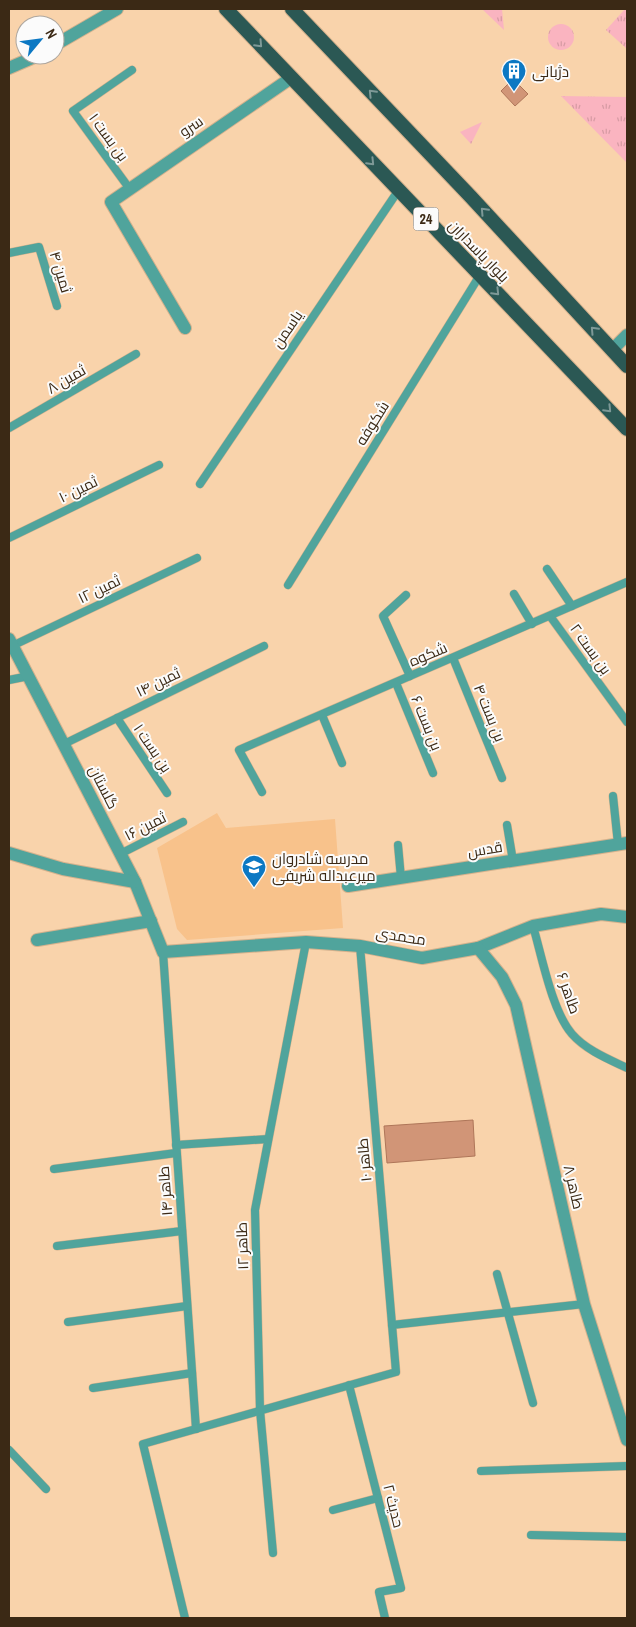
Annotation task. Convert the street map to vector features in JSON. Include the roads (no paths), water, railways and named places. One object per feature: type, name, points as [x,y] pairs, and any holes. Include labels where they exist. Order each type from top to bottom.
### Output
[{"type":"highway","name":"بلوار پاسداران","points":[[226,9],[398,191],[627,428]]},
{"type":"highway","name":"بلوار پاسداران","points":[[292,9],[472,197],[627,366]]},
{"type":"street","points":[[65,39],[117,9]]},
{"type":"street","name":"سرو","points":[[185,328],[111,202],[291,78]]},
{"type":"street","points":[[612,350],[627,335]]},
{"type":"street","name":"گلستان","points":[[10,643],[29,676],[135,882],[164,952]]},
{"type":"street","name":"قدس","points":[[348,886],[623,844]]},
{"type":"street","points":[[9,853],[63,870],[135,882]]},
{"type":"street","name":"محمدی","points":[[164,952],[306,942],[360,946],[422,958],[478,948],[533,926],[602,914],[627,916]]},
{"type":"street","points":[[37,940],[151,921]]},
{"type":"street","name":"طاهر ۸","points":[[478,948],[502,977],[516,1005],[584,1304],[627,1440]]},
{"type":"lane","name":"بن بست ۱","points":[[129,188],[73,111],[132,70]]},
{"type":"lane","name":"یاسمن","points":[[200,484],[398,191]]},
{"type":"lane","name":"ثمین ۴","points":[[9,253],[40,247],[57,306]]},
{"type":"lane","name":"شکوفه","points":[[288,585],[480,275]]},
{"type":"lane","name":"ثمین ۸","points":[[9,428],[136,354]]},
{"type":"lane","name":"ثمین ۱۰","points":[[9,538],[158,465]]},
{"type":"lane","name":"ثمین ۱۲","points":[[10,643],[197,558]]},
{"type":"lane","points":[[547,569],[572,606]]},
{"type":"lane","name":"شکوه","points":[[262,792],[239,750],[627,582]]},
{"type":"lane","points":[[514,594],[532,624]]},
{"type":"lane","points":[[406,595],[383,616],[410,676]]},
{"type":"lane","name":"بن بست ۲","points":[[550,616],[627,722]]},
{"type":"lane","name":"ثمین ۱۴","points":[[64,744],[264,646]]},
{"type":"lane","name":"بن بست ۴","points":[[453,658],[502,778]]},
{"type":"lane","points":[[9,680],[29,676]]},
{"type":"lane","name":"بن بست ۶","points":[[396,683],[433,773]]},
{"type":"lane","points":[[322,715],[342,764]]},
{"type":"lane","name":"بن بست ۱","points":[[117,718],[167,793]]},
{"type":"lane","points":[[612,796],[623,844]]},
{"type":"lane","name":"ثمین ۱۶","points":[[120,854],[183,822]]},
{"type":"lane","points":[[507,825],[513,861]]},
{"type":"lane","points":[[398,845],[400,878]]},
{"type":"lane","name":"طاهر ۶","points":[[533,926],[559,1013],[572,1034],[592,1050],[627,1068]]},
{"type":"lane","name":"طاهر ۱۲","points":[[273,1553],[260,1410],[255,1210],[306,942]]},
{"type":"lane","name":"طاهر ۱۰","points":[[349,1385],[396,1372],[360,946]]},
{"type":"lane","name":"طاهر ۱۴","points":[[164,952],[196,1428]]},
{"type":"lane","points":[[54,1169],[176,1149],[268,1139]]},
{"type":"lane","points":[[57,1246],[182,1231]]},
{"type":"lane","points":[[497,1274],[533,1403]]},
{"type":"lane","points":[[392,1325],[584,1304]]},
{"type":"lane","points":[[68,1322],[187,1306]]},
{"type":"lane","points":[[93,1388],[192,1373]]},
{"type":"lane","points":[[185,1618],[142,1444],[349,1385]]},
{"type":"lane","name":"حدیث ۲","points":[[349,1385],[401,1588],[379,1592],[385,1618]]},
{"type":"lane","points":[[9,1450],[46,1489]]},
{"type":"lane","points":[[481,1471],[627,1466]]},
{"type":"lane","points":[[333,1510],[378,1498]]},
{"type":"lane","points":[[531,1535],[627,1537]]},
{"type":"place","name":"دژبانی","points":[[514,92]]},
{"type":"place","name":"مدرسه شادروان میرعبداله شریفی","points":[[254,888]]}]
